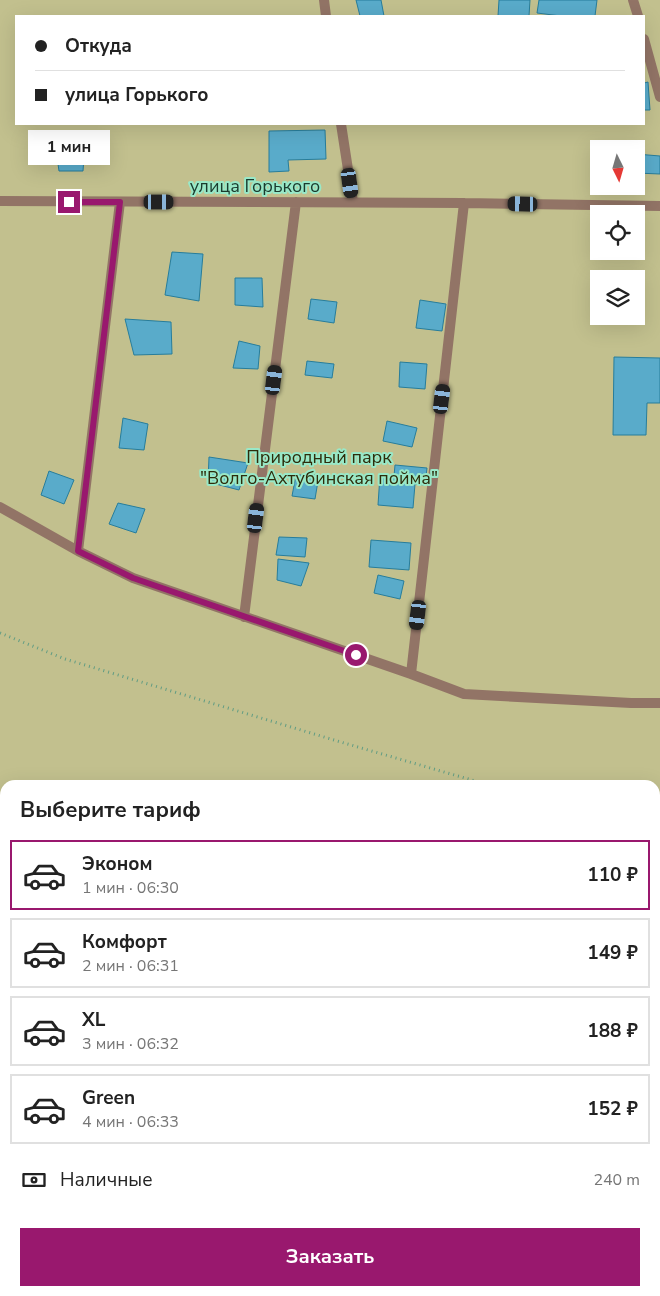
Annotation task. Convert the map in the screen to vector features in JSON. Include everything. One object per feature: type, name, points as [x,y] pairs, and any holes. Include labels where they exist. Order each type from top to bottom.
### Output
[{"type":"street","points":[[324,0],[326,15]]},
{"type":"street","points":[[633,0],[638,15]]},
{"type":"street","points":[[645,43],[660,97]]},
{"type":"street","points":[[342,125],[353,202]]},
{"type":"street","name":"улица Горького","points":[[0,201],[353,202],[660,206]]},
{"type":"street","points":[[78,551],[120,202]]},
{"type":"street","points":[[244,617],[296,202]]},
{"type":"street","points":[[411,674],[464,203]]},
{"type":"street","points":[[0,507],[78,551],[133,578],[464,694],[660,703]]},
{"type":"path","points":[[0,633],[74,662],[472,780]]},
{"type":"green space","name":"Природный парк \"Волго-Ахтубинская пойма\"","points":[[0,0],[660,0],[660,780],[0,780]]},
{"type":"building","points":[[356,0],[381,0],[384,15],[360,15]]},
{"type":"building","points":[[499,0],[530,0],[529,15],[498,15]]},
{"type":"building","points":[[539,0],[597,0],[595,15],[537,13]]},
{"type":"building","points":[[648,82],[650,110],[645,110],[645,83]]},
{"type":"building","points":[[325,130],[326,159],[288,160],[289,171],[269,172],[269,131]]},
{"type":"building","points":[[55,143],[85,143],[83,171],[59,171]]},
{"type":"building","points":[[645,155],[660,156],[660,174],[645,173]]},
{"type":"building","points":[[172,252],[203,254],[199,301],[165,295]]},
{"type":"building","points":[[235,278],[262,278],[263,307],[235,305]]},
{"type":"building","points":[[311,299],[337,302],[334,323],[308,319]]},
{"type":"building","points":[[420,300],[446,304],[442,331],[416,328]]},
{"type":"building","points":[[125,319],[171,322],[172,354],[134,355]]},
{"type":"building","points":[[239,341],[260,346],[258,369],[233,368]]},
{"type":"building","points":[[614,357],[660,358],[660,403],[647,403],[646,435],[613,435]]},
{"type":"building","points":[[307,361],[334,364],[332,378],[305,375]]},
{"type":"building","points":[[400,362],[427,364],[425,389],[399,387]]},
{"type":"building","points":[[123,418],[148,424],[144,450],[119,448]]},
{"type":"building","points":[[387,421],[417,428],[412,447],[383,441]]},
{"type":"building","points":[[209,457],[248,463],[239,490],[208,482]]},
{"type":"building","points":[[395,465],[427,468],[425,485],[415,484],[413,508],[378,505],[380,475],[394,476]]},
{"type":"building","points":[[49,471],[74,480],[64,504],[41,495]]},
{"type":"building","points":[[296,475],[319,475],[315,499],[292,496]]},
{"type":"building","points":[[118,503],[145,509],[136,533],[109,524]]},
{"type":"building","points":[[279,537],[307,538],[305,557],[276,555]]},
{"type":"building","points":[[371,540],[411,543],[409,570],[369,567]]},
{"type":"building","points":[[278,559],[309,563],[301,586],[277,580]]},
{"type":"building","points":[[378,575],[404,581],[400,599],[374,593]]},
{"type":"route","points":[[69,202],[120,202],[78,551],[133,578],[356,655]]}]
